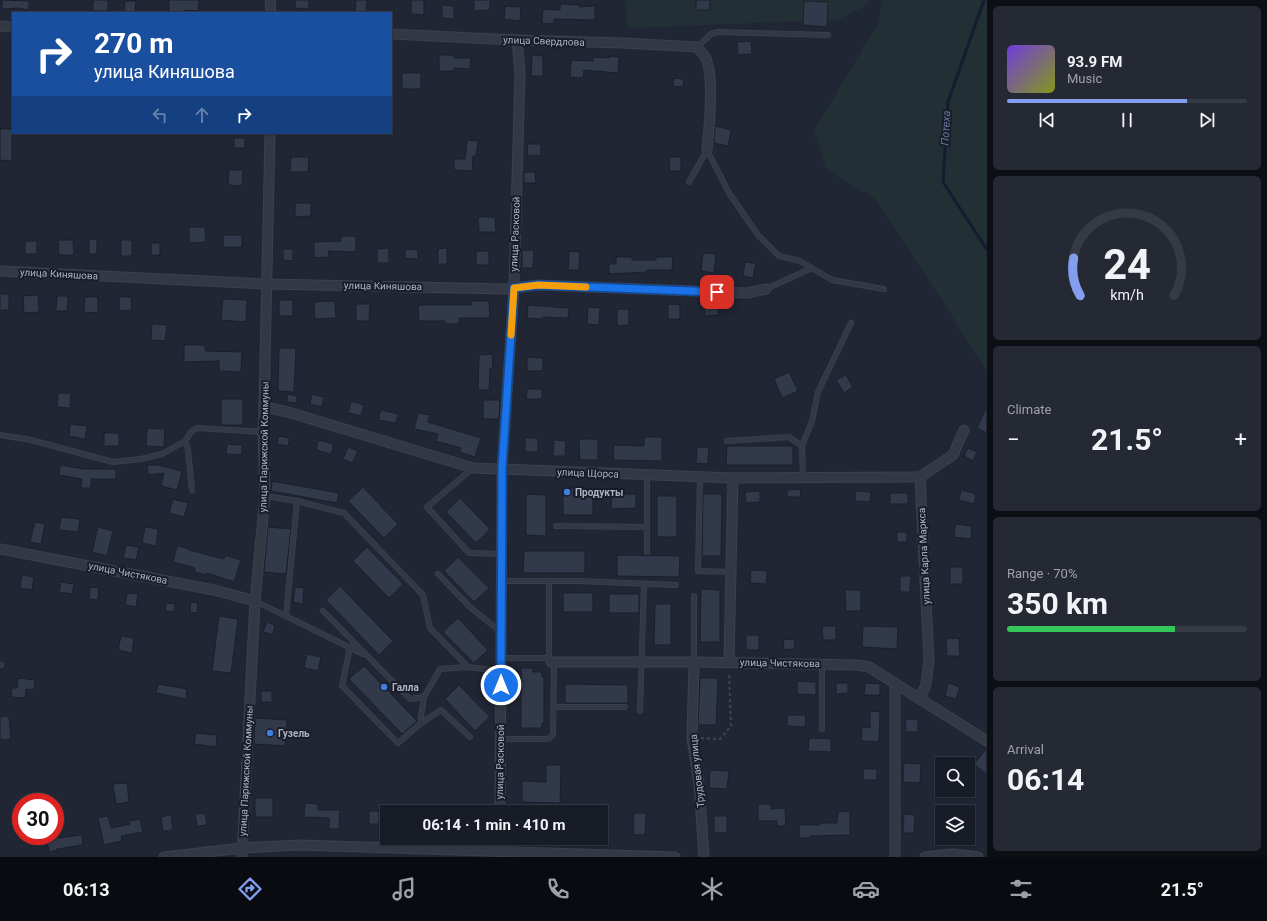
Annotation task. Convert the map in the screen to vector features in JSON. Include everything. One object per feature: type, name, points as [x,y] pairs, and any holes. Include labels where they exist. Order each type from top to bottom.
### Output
[{"type":"street","points":[[270,0],[271,12]]},
{"type":"street","points":[[0,26],[12,27]]},
{"type":"street","name":"улица Свердлова","points":[[392,34],[697,47]]},
{"type":"street","name":"улица Расковой","points":[[500,805],[502,469],[514,288],[520,73],[517,40]]},
{"type":"street","points":[[697,47],[705,57],[709,68],[711,100],[707,150]]},
{"type":"street","name":"улица Парижской Коммуны","points":[[242,852],[255,600],[266,496],[263,432],[270,134]]},
{"type":"street","name":"улица Киняшова","points":[[0,271],[266,284],[505,289],[538,285],[747,293],[766,289]]},
{"type":"street","name":"улица Щорса","points":[[264,407],[288,412],[473,468],[733,478],[920,477]]},
{"type":"street","points":[[920,477],[953,455],[964,430]]},
{"type":"street","name":"улица Карла Маркса","points":[[920,477],[929,660],[926,684],[920,699]]},
{"type":"street","points":[[729,662],[733,478]]},
{"type":"street","name":"улица Чистякова","points":[[0,549],[214,590],[255,600]]},
{"type":"street","name":"улица Чистякова","points":[[550,660],[858,665],[868,667],[987,741]]},
{"type":"street","name":"Трудовая улица","points":[[694,662],[692,738],[699,784],[704,857]]},
{"type":"street","points":[[895,684],[895,857]]},
{"type":"street","points":[[164,857],[242,852],[299,845],[494,853],[675,857]]},
{"type":"street","points":[[925,857],[953,854],[978,857]]},
{"type":"lane","points":[[697,47],[712,34],[718,32],[828,35]]},
{"type":"lane","points":[[689,182],[707,150]]},
{"type":"lane","points":[[707,150],[729,193],[758,235],[778,256],[800,261],[832,280],[884,289]]},
{"type":"lane","points":[[766,289],[812,268]]},
{"type":"lane","points":[[803,478],[802,446],[812,421],[818,392],[851,323]]},
{"type":"lane","points":[[0,434],[31,440],[114,462],[141,459],[162,454],[185,441],[192,431],[198,428],[263,432]]},
{"type":"lane","points":[[727,441],[789,437],[802,446]]},
{"type":"lane","points":[[185,441],[188,450],[192,490]]},
{"type":"lane","points":[[473,468],[428,507],[469,553],[502,554]]},
{"type":"lane","points":[[647,475],[648,552]]},
{"type":"lane","points":[[700,477],[698,571],[731,572]]},
{"type":"lane","points":[[266,496],[297,501],[344,513],[423,595],[430,628],[468,667]]},
{"type":"lane","points":[[286,616],[297,501]]},
{"type":"lane","points":[[556,526],[647,527]]},
{"type":"lane","points":[[438,574],[470,608],[501,632]]},
{"type":"lane","points":[[502,581],[676,585]]},
{"type":"lane","points":[[500,739],[550,738],[553,735],[554,667],[550,660],[549,581]]},
{"type":"lane","points":[[640,711],[644,584]]},
{"type":"lane","points":[[694,596],[694,662]]},
{"type":"lane","points":[[255,600],[366,656]]},
{"type":"lane","points":[[322,611],[410,699],[424,697]]},
{"type":"lane","points":[[350,647],[342,686],[398,743],[420,724],[441,710],[470,738]]},
{"type":"lane","points":[[501,658],[550,660]]},
{"type":"lane","points":[[822,664],[822,729]]},
{"type":"lane","points":[[420,724],[424,697],[440,669],[468,667],[501,671]]},
{"type":"lane","points":[[554,707],[625,707]]},
{"type":"path","points":[[692,738],[720,739],[730,726],[729,662]]},
{"type":"shaded area","points":[[625,0],[868,0],[867,5],[837,20],[628,28]]},
{"type":"shaded area","points":[[882,0],[987,0],[987,372],[945,305],[874,198],[826,169],[814,131],[879,22]]},
{"type":"building","points":[[2,0],[29,1],[29,10],[18,8],[2,9]]},
{"type":"building","points":[[93,0],[108,0],[108,11],[93,11]]},
{"type":"building","points":[[169,0],[199,0],[198,11],[184,10],[184,12],[169,12]]},
{"type":"building","points":[[295,0],[309,0],[309,9],[295,8]]},
{"type":"building","points":[[356,0],[367,0],[366,12],[355,12]]},
{"type":"building","points":[[411,0],[424,0],[424,15],[411,14]]},
{"type":"building","points":[[474,0],[490,0],[490,10],[474,11]]},
{"type":"building","points":[[696,0],[710,0],[710,10],[696,10]]},
{"type":"building","points":[[125,1],[136,1],[135,12],[124,12]]},
{"type":"building","points":[[804,1],[828,2],[827,27],[803,25]]},
{"type":"building","points":[[560,4],[580,5],[579,7],[595,6],[595,20],[554,19],[554,24],[542,23],[543,9],[560,10]]},
{"type":"building","points":[[442,5],[454,6],[454,19],[442,18]]},
{"type":"building","points":[[505,6],[521,7],[520,21],[504,19]]},
{"type":"building","points":[[751,41],[752,54],[738,55],[737,42]]},
{"type":"building","points":[[439,55],[454,55],[454,58],[471,58],[470,69],[454,68],[454,71],[439,71]]},
{"type":"building","points":[[532,55],[543,56],[543,76],[531,76]]},
{"type":"building","points":[[609,56],[619,57],[618,73],[584,70],[583,78],[570,77],[571,60],[593,61],[593,57],[609,58]]},
{"type":"building","points":[[402,73],[421,73],[421,89],[402,89]]},
{"type":"building","points":[[674,78],[684,79],[683,87],[673,86]]},
{"type":"building","points":[[715,126],[731,130],[728,146],[714,143]]},
{"type":"building","points":[[0,129],[12,129],[12,161],[0,160]]},
{"type":"building","points":[[234,138],[245,138],[245,148],[234,148]]},
{"type":"building","points":[[467,140],[478,141],[476,156],[473,156],[472,171],[454,170],[454,159],[465,159]]},
{"type":"building","points":[[527,144],[541,144],[541,155],[528,156]]},
{"type":"building","points":[[291,157],[309,157],[308,172],[290,172]]},
{"type":"building","points":[[669,157],[681,157],[681,171],[670,171]]},
{"type":"building","points":[[229,170],[243,170],[242,186],[228,185]]},
{"type":"building","points":[[524,172],[535,172],[536,183],[524,183]]},
{"type":"building","points":[[295,203],[311,203],[311,216],[295,217]]},
{"type":"building","points":[[478,217],[495,217],[496,232],[479,232]]},
{"type":"building","points":[[189,227],[205,227],[206,242],[189,243]]},
{"type":"building","points":[[223,235],[242,235],[242,247],[223,247]]},
{"type":"building","points":[[341,236],[356,236],[356,252],[328,251],[329,257],[314,258],[314,242],[341,241]]},
{"type":"building","points":[[89,239],[97,239],[97,254],[89,254]]},
{"type":"building","points":[[58,240],[73,240],[74,255],[59,255]]},
{"type":"building","points":[[121,240],[132,240],[132,256],[121,256]]},
{"type":"building","points":[[25,241],[37,241],[37,254],[25,254]]},
{"type":"building","points":[[151,243],[160,243],[160,255],[151,255]]},
{"type":"building","points":[[389,248],[389,263],[377,263],[377,249]]},
{"type":"building","points":[[447,248],[447,264],[438,264],[438,249]]},
{"type":"building","points":[[283,249],[293,249],[293,261],[283,260]]},
{"type":"building","points":[[405,249],[418,250],[418,259],[405,258]]},
{"type":"building","points":[[522,250],[534,250],[533,268],[522,268]]},
{"type":"building","points":[[476,251],[489,251],[489,265],[476,265]]},
{"type":"building","points":[[569,251],[580,252],[579,270],[568,270]]},
{"type":"building","points":[[703,253],[716,254],[714,273],[701,271]]},
{"type":"building","points":[[616,257],[632,257],[632,260],[656,260],[656,257],[673,257],[672,270],[647,270],[647,272],[609,274],[609,264],[616,264]]},
{"type":"building","points":[[745,262],[756,263],[753,278],[743,276]]},
{"type":"building","points":[[0,294],[9,294],[9,310],[0,310]]},
{"type":"building","points":[[38,295],[39,312],[24,313],[23,296]]},
{"type":"building","points":[[57,296],[68,296],[67,311],[56,311]]},
{"type":"building","points":[[85,297],[98,297],[98,313],[84,312]]},
{"type":"building","points":[[119,297],[131,297],[132,310],[119,311]]},
{"type":"building","points":[[223,299],[247,300],[246,322],[221,320]]},
{"type":"building","points":[[279,300],[293,300],[293,316],[279,316]]},
{"type":"building","points":[[335,301],[336,318],[315,319],[314,302]]},
{"type":"building","points":[[471,301],[489,301],[490,318],[459,318],[459,324],[445,324],[445,321],[419,321],[418,305],[471,305]]},
{"type":"building","points":[[718,302],[719,315],[705,316],[704,304]]},
{"type":"building","points":[[356,304],[370,304],[369,321],[356,321]]},
{"type":"building","points":[[668,304],[680,305],[680,319],[668,319]]},
{"type":"building","points":[[528,305],[569,308],[568,318],[527,318]]},
{"type":"building","points":[[588,307],[600,308],[599,325],[587,324]]},
{"type":"building","points":[[617,309],[629,309],[629,325],[617,326]]},
{"type":"building","points":[[152,324],[167,325],[165,341],[151,340]]},
{"type":"building","points":[[184,345],[205,345],[205,351],[242,352],[241,372],[219,371],[219,361],[184,362]]},
{"type":"building","points":[[279,348],[296,348],[294,392],[278,391]]},
{"type":"building","points":[[492,354],[493,368],[490,368],[489,390],[478,390],[479,355]]},
{"type":"building","points":[[527,357],[543,358],[543,371],[527,371]]},
{"type":"building","points":[[789,372],[798,391],[782,398],[774,379]]},
{"type":"building","points":[[846,375],[853,387],[844,393],[836,380]]},
{"type":"building","points":[[527,389],[542,389],[542,399],[526,399]]},
{"type":"building","points":[[58,393],[71,393],[70,408],[57,407]]},
{"type":"building","points":[[288,394],[297,396],[296,403],[286,402]]},
{"type":"building","points":[[312,394],[324,397],[322,407],[310,404]]},
{"type":"building","points":[[221,399],[243,399],[243,425],[221,425]]},
{"type":"building","points":[[483,400],[500,400],[499,419],[483,419]]},
{"type":"building","points":[[351,401],[364,405],[361,416],[348,413]]},
{"type":"building","points":[[987,406],[987,433],[977,428]]},
{"type":"building","points":[[381,410],[398,414],[396,423],[378,420]]},
{"type":"building","points":[[418,413],[430,415],[428,422],[481,438],[475,457],[459,452],[461,448],[436,441],[438,434],[414,429]]},
{"type":"building","points":[[70,424],[87,426],[85,439],[69,436]]},
{"type":"building","points":[[147,428],[165,429],[164,447],[146,446]]},
{"type":"building","points":[[104,433],[119,433],[119,446],[104,446]]},
{"type":"building","points":[[278,436],[290,438],[288,446],[277,444]]},
{"type":"building","points":[[644,437],[662,437],[662,461],[613,460],[614,445],[644,446]]},
{"type":"building","points":[[525,438],[538,438],[538,452],[525,452]]},
{"type":"building","points":[[579,439],[598,439],[598,460],[580,460]]},
{"type":"building","points":[[318,440],[334,444],[331,454],[316,450]]},
{"type":"building","points":[[554,440],[566,441],[565,456],[553,456]]},
{"type":"building","points":[[227,444],[242,445],[242,455],[226,454]]},
{"type":"building","points":[[727,446],[793,446],[793,465],[726,465]]},
{"type":"building","points":[[348,447],[358,451],[352,463],[343,459]]},
{"type":"building","points":[[697,447],[709,447],[708,464],[696,463]]},
{"type":"building","points":[[968,448],[977,452],[973,461],[964,456]]},
{"type":"building","points":[[60,465],[84,469],[116,469],[116,479],[91,479],[91,488],[81,488],[82,479],[59,475]]},
{"type":"building","points":[[147,465],[157,465],[182,471],[177,490],[161,486],[164,473],[148,475]]},
{"type":"building","points":[[272,481],[339,493],[337,503],[271,491]]},
{"type":"building","points":[[363,487],[398,524],[384,538],[348,501]]},
{"type":"building","points":[[574,488],[573,496],[593,496],[593,515],[563,515],[563,489]]},
{"type":"building","points":[[800,489],[801,497],[787,497],[787,490]]},
{"type":"building","points":[[961,490],[976,494],[974,504],[959,500]]},
{"type":"building","points":[[760,491],[760,502],[746,503],[745,492]]},
{"type":"building","points":[[855,491],[871,492],[870,502],[855,501]]},
{"type":"building","points":[[890,493],[908,493],[908,504],[890,504]]},
{"type":"building","points":[[526,494],[546,495],[546,536],[526,535]]},
{"type":"building","points":[[612,494],[636,494],[636,508],[611,509]]},
{"type":"building","points":[[703,494],[722,494],[721,556],[702,556]]},
{"type":"building","points":[[657,496],[677,496],[677,537],[657,537]]},
{"type":"building","points":[[460,498],[490,529],[476,543],[446,512]]},
{"type":"building","points":[[173,499],[188,503],[184,517],[169,513]]},
{"type":"building","points":[[61,517],[80,519],[78,532],[59,530]]},
{"type":"building","points":[[35,522],[45,524],[41,544],[30,542]]},
{"type":"building","points":[[955,524],[972,526],[971,539],[954,537]]},
{"type":"building","points":[[98,527],[113,531],[107,556],[92,552]]},
{"type":"building","points":[[145,527],[158,529],[156,546],[142,543]]},
{"type":"building","points":[[268,527],[291,529],[286,574],[264,572]]},
{"type":"building","points":[[897,532],[907,532],[907,542],[897,542]]},
{"type":"building","points":[[126,545],[139,547],[136,560],[123,558]]},
{"type":"building","points":[[177,546],[224,559],[225,555],[241,560],[234,582],[207,573],[207,575],[194,572],[195,568],[173,562]]},
{"type":"building","points":[[367,547],[403,584],[389,598],[353,561]]},
{"type":"building","points":[[524,551],[585,551],[585,573],[523,573]]},
{"type":"building","points":[[617,555],[680,556],[679,577],[617,576]]},
{"type":"building","points":[[458,557],[489,588],[474,602],[444,571]]},
{"type":"building","points":[[950,567],[963,567],[963,584],[950,584]]},
{"type":"building","points":[[751,570],[767,571],[766,584],[750,583]]},
{"type":"building","points":[[22,575],[34,577],[32,590],[20,588]]},
{"type":"building","points":[[900,576],[911,576],[910,592],[900,592]]},
{"type":"building","points":[[61,582],[74,584],[72,594],[59,592]]},
{"type":"building","points":[[340,586],[393,641],[379,655],[326,600]]},
{"type":"building","points":[[90,587],[99,588],[98,600],[89,599]]},
{"type":"building","points":[[295,587],[304,588],[303,604],[293,602]]},
{"type":"building","points":[[701,589],[720,590],[720,642],[700,642]]},
{"type":"building","points":[[845,590],[861,590],[861,611],[846,611]]},
{"type":"building","points":[[127,593],[138,594],[136,607],[125,605]]},
{"type":"building","points":[[563,593],[593,593],[593,612],[563,612]]},
{"type":"building","points":[[609,594],[639,594],[639,613],[609,613]]},
{"type":"building","points":[[191,602],[198,603],[197,613],[190,612]]},
{"type":"building","points":[[166,603],[175,604],[174,612],[165,611]]},
{"type":"building","points":[[655,604],[671,604],[671,645],[654,645]]},
{"type":"building","points":[[219,616],[238,619],[231,673],[212,671]]},
{"type":"building","points":[[458,618],[488,650],[474,663],[443,632]]},
{"type":"building","points":[[267,622],[275,625],[273,635],[263,632]]},
{"type":"building","points":[[822,626],[836,626],[836,640],[823,640]]},
{"type":"building","points":[[863,626],[898,627],[897,649],[862,647]]},
{"type":"building","points":[[746,635],[759,635],[759,650],[746,650]]},
{"type":"building","points":[[121,636],[134,638],[132,653],[118,650]]},
{"type":"building","points":[[959,638],[960,656],[947,656],[946,639]]},
{"type":"building","points":[[784,639],[795,640],[794,650],[783,649]]},
{"type":"building","points":[[307,654],[321,657],[318,671],[304,668]]},
{"type":"building","points":[[364,666],[417,721],[402,734],[349,679]]},
{"type":"building","points":[[521,668],[533,668],[533,672],[542,672],[542,677],[544,677],[544,723],[542,723],[542,728],[521,728]]},
{"type":"building","points":[[18,678],[35,680],[34,690],[26,689],[25,698],[11,697],[12,688],[17,688]]},
{"type":"building","points":[[700,678],[718,678],[716,725],[698,725]]},
{"type":"building","points":[[797,681],[816,682],[816,695],[797,694]]},
{"type":"building","points":[[836,683],[848,683],[848,693],[836,694]]},
{"type":"building","points":[[865,683],[880,684],[880,695],[864,695]]},
{"type":"building","points":[[948,683],[960,687],[956,699],[945,696]]},
{"type":"building","points":[[158,684],[187,689],[186,699],[156,693]]},
{"type":"building","points":[[565,684],[628,685],[628,703],[565,703]]},
{"type":"building","points":[[459,685],[490,717],[475,731],[445,699]]},
{"type":"building","points":[[261,691],[272,691],[272,702],[261,702]]},
{"type":"building","points":[[870,711],[880,712],[879,742],[861,741],[862,727],[870,728]]},
{"type":"building","points":[[787,715],[806,715],[805,727],[787,726]]},
{"type":"building","points":[[9,716],[11,739],[0,740],[0,717]]},
{"type":"building","points":[[255,718],[287,720],[285,746],[254,744]]},
{"type":"building","points":[[905,719],[918,719],[918,732],[906,732]]},
{"type":"building","points":[[196,733],[217,735],[216,747],[194,744]]},
{"type":"building","points":[[809,738],[831,739],[831,752],[808,751]]},
{"type":"building","points":[[987,748],[987,775],[975,765],[975,763]]},
{"type":"building","points":[[904,763],[921,764],[920,783],[903,782]]},
{"type":"building","points":[[546,765],[561,765],[560,803],[522,802],[522,781],[546,782]]},
{"type":"building","points":[[863,769],[877,769],[877,780],[863,780]]},
{"type":"building","points":[[710,770],[729,771],[727,789],[709,788]]},
{"type":"building","points":[[127,783],[129,802],[116,804],[113,784]]},
{"type":"building","points":[[255,798],[273,798],[273,817],[255,817]]},
{"type":"building","points":[[305,803],[318,804],[318,810],[340,810],[339,829],[329,829],[329,818],[304,817]]},
{"type":"building","points":[[758,804],[771,804],[771,809],[785,808],[786,826],[777,826],[777,821],[758,821]]},
{"type":"building","points":[[369,811],[379,811],[379,824],[369,824]]},
{"type":"building","points":[[850,811],[850,835],[810,836],[810,838],[799,838],[799,825],[837,823],[838,812]]},
{"type":"building","points":[[205,813],[207,825],[197,826],[195,814]]},
{"type":"building","points":[[634,813],[646,813],[645,835],[633,835]]},
{"type":"building","points":[[904,814],[915,815],[914,833],[903,833]]},
{"type":"building","points":[[171,815],[173,830],[163,831],[161,817]]},
{"type":"building","points":[[108,816],[111,828],[130,824],[129,821],[140,819],[143,832],[121,836],[122,841],[104,845],[98,818]]},
{"type":"building","points":[[714,816],[727,816],[727,833],[714,833]]},
{"type":"building","points":[[82,835],[83,845],[57,849],[49,852],[48,845],[64,845],[64,837]]},
{"type":"waterway","name":"Потеха","points":[[984,0],[948,102],[943,182],[987,250]]},
{"type":"slow traffic","points":[[511,335],[514,288],[538,285],[586,287]]},
{"type":"place","name":"Продукты","points":[[567,492]]},
{"type":"place","name":"Галла","points":[[384,687]]},
{"type":"place","name":"Гузель","points":[[270,733]]},
{"type":"route","points":[[501,685],[502,469],[514,288],[538,285],[717,292]]}]
